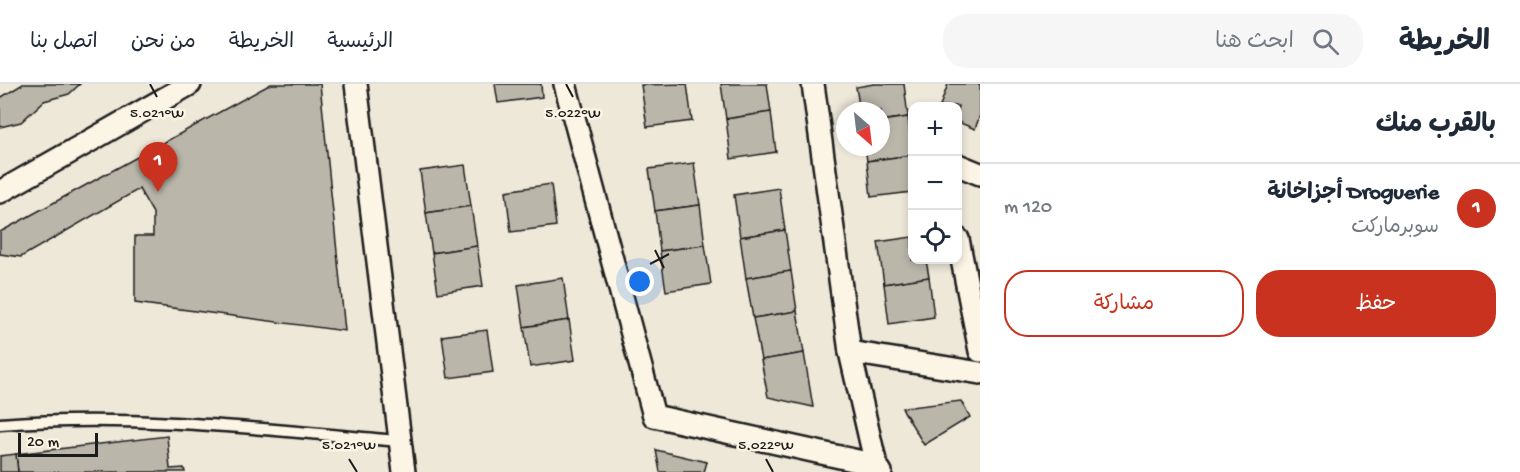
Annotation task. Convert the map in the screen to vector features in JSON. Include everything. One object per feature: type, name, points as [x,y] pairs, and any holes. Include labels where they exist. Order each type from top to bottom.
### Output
[{"type":"street","points":[[0,192],[190,84]]},
{"type":"street","points":[[356,84],[398,441],[404,472]]},
{"type":"street","points":[[565,84],[654,416],[879,468],[850,352],[813,84]]},
{"type":"street","points":[[962,167],[980,174]]},
{"type":"street","points":[[962,263],[980,351]]},
{"type":"street","points":[[850,352],[980,373]]},
{"type":"lane","points":[[0,424],[96,420],[185,421],[398,441]]},
{"type":"building","points":[[23,84],[80,84],[69,94],[44,101],[21,122],[0,127],[0,98]]},
{"type":"building","points":[[271,84],[320,84],[345,331],[135,303],[135,236],[153,236],[153,213],[139,189],[21,257],[0,254],[0,232]]},
{"type":"building","points":[[495,84],[541,84],[542,97],[498,103]]},
{"type":"building","points":[[687,84],[692,121],[647,127],[641,85]]},
{"type":"building","points":[[721,84],[767,84],[771,112],[726,119]]},
{"type":"building","points":[[874,84],[904,84],[908,117],[890,120],[890,102],[858,102],[856,87]]},
{"type":"building","points":[[948,84],[980,84],[980,115],[975,129],[962,124],[962,102],[941,102]]},
{"type":"building","points":[[771,112],[776,152],[731,159],[726,119]]},
{"type":"building","points":[[908,117],[908,156],[867,161],[866,156],[890,156],[890,120]]},
{"type":"building","points":[[908,156],[908,192],[871,197],[867,161]]},
{"type":"building","points":[[694,163],[700,205],[655,211],[649,169]]},
{"type":"building","points":[[465,165],[471,206],[426,213],[420,171]]},
{"type":"building","points":[[551,184],[556,226],[511,232],[506,191]]},
{"type":"building","points":[[779,188],[785,230],[740,237],[734,195]]},
{"type":"building","points":[[700,205],[705,245],[660,251],[655,211]]},
{"type":"building","points":[[471,206],[477,246],[432,253],[426,213]]},
{"type":"building","points":[[785,230],[791,271],[746,278],[740,237]]},
{"type":"building","points":[[908,238],[908,264],[927,264],[929,277],[884,284],[878,242]]},
{"type":"building","points":[[705,245],[711,284],[666,291],[660,251]]},
{"type":"building","points":[[477,246],[483,286],[438,293],[432,253]]},
{"type":"building","points":[[791,271],[797,311],[753,318],[746,278]]},
{"type":"building","points":[[929,277],[934,317],[889,324],[884,284]]},
{"type":"building","points":[[563,278],[569,320],[524,327],[518,285]]},
{"type":"building","points":[[797,311],[804,353],[761,360],[753,318]]},
{"type":"building","points":[[569,320],[575,360],[530,367],[524,327]]},
{"type":"building","points":[[487,330],[493,372],[448,378],[442,336]]},
{"type":"building","points":[[804,353],[813,407],[768,397],[761,360]]},
{"type":"building","points":[[961,401],[970,417],[924,445],[902,408]]},
{"type":"building","points":[[167,436],[170,469],[184,468],[185,472],[18,472],[16,454]]},
{"type":"building","points":[[656,450],[707,462],[704,472],[660,472]]},
{"type":"building","points":[[16,454],[18,472],[0,472],[0,456]]},
{"type":"place","name":"Droguerie أجزاخانة","points":[[158,192]]}]
